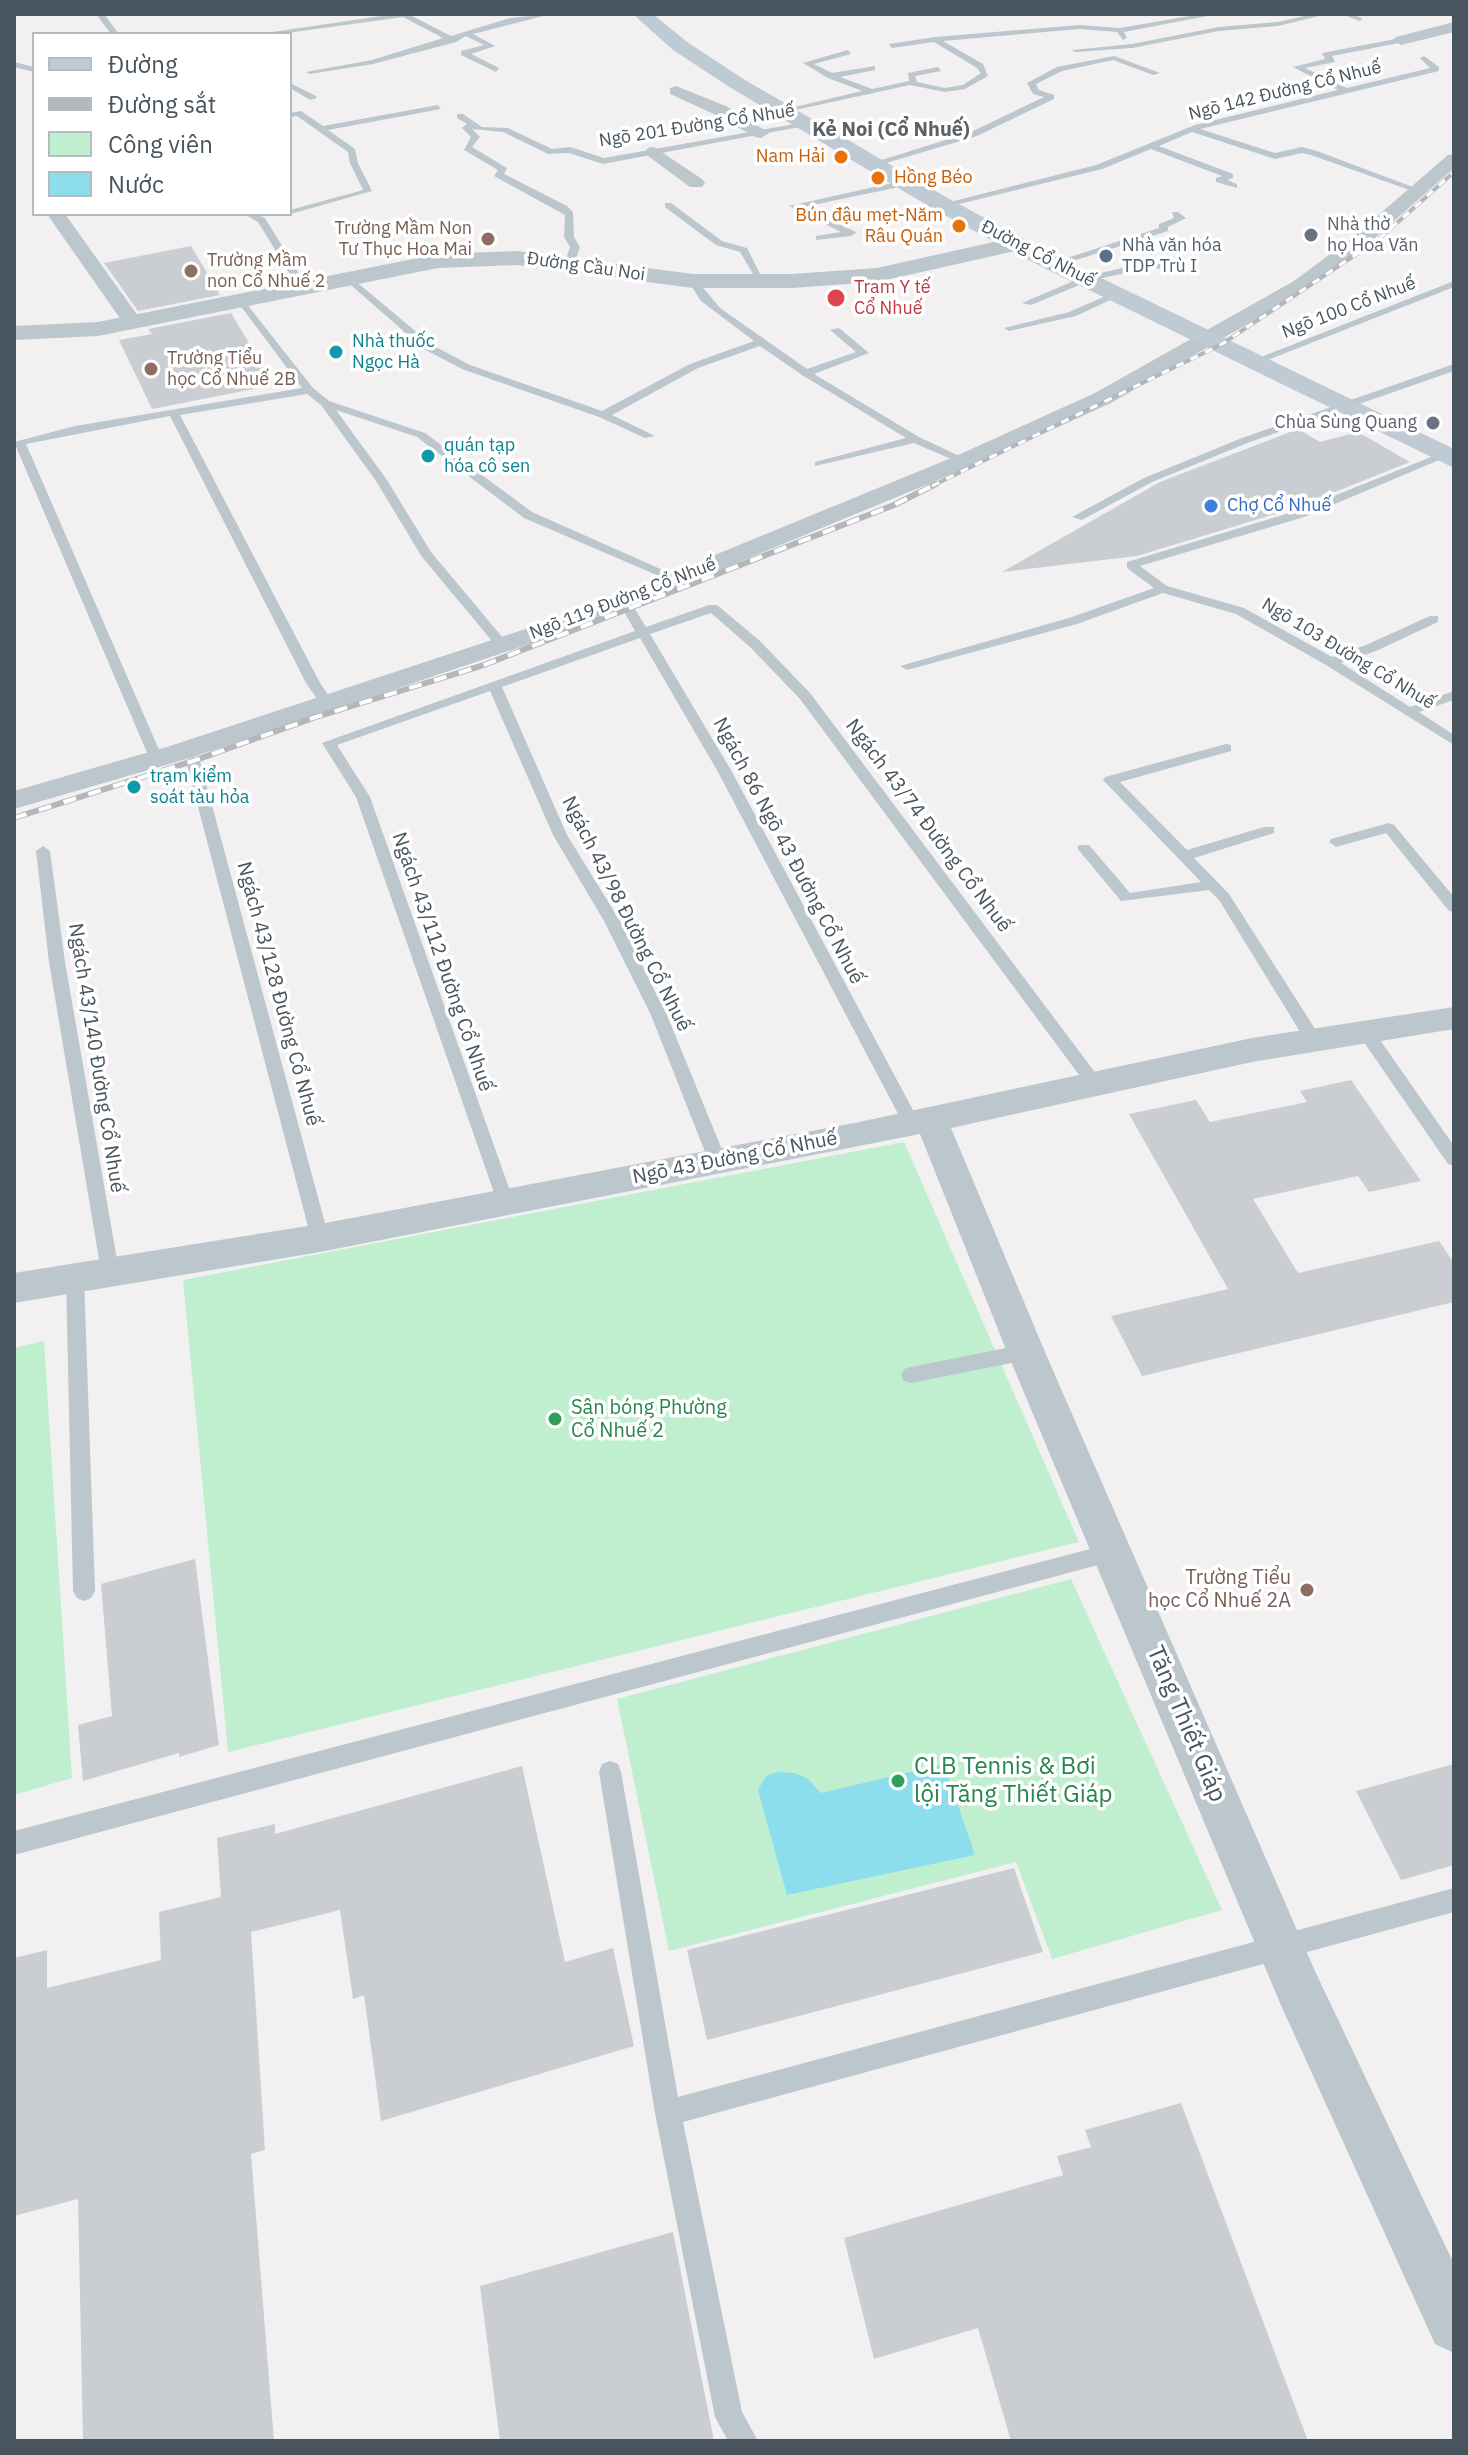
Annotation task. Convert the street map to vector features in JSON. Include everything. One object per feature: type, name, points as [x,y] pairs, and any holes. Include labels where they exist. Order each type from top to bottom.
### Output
[{"type":"main road","name":"Đường Cổ Nhuế","points":[[642,14],[680,46],[806,125],[943,205],[1054,264],[1449,457]]},
{"type":"street","points":[[1401,40],[1454,27]]},
{"type":"street","points":[[676,91],[722,111],[761,133]]},
{"type":"street","points":[[654,152],[696,183]]},
{"type":"street","name":"Ngõ 119 Đường Cổ Nhuế","points":[[14,800],[156,759],[327,703],[490,662],[624,601],[964,461],[1103,398],[1301,285],[1360,241],[1454,159]]},
{"type":"street","points":[[57,216],[133,323]]},
{"type":"street","name":"Đường Cầu Noi","points":[[14,333],[86,331],[438,261],[472,258],[570,262],[693,281],[762,282],[877,275],[1016,244]]},
{"type":"street","name":"Ngõ 43 Đường Cổ Nhuế","points":[[14,1288],[320,1238],[718,1162],[1313,1039],[1454,1018]]},
{"type":"street","name":"Tăng Thiết Giáp","points":[[920,1120],[1026,1352],[1282,1949],[1454,2325]]},
{"type":"lane","points":[[100,14],[114,32]]},
{"type":"lane","points":[[277,32],[403,14],[453,40]]},
{"type":"lane","points":[[310,72],[373,62],[520,18],[547,14]]},
{"type":"lane","points":[[642,14],[652,14]]},
{"type":"lane","points":[[892,46],[935,39],[1079,27],[1120,30],[1214,14]]},
{"type":"lane","points":[[1076,50],[1132,46],[1219,29],[1278,24],[1323,14]]},
{"type":"lane","points":[[1346,14],[1359,19]]},
{"type":"lane","points":[[1035,19],[1044,30]]},
{"type":"lane","points":[[1120,30],[1119,34],[1132,46]]},
{"type":"lane","points":[[468,34],[491,46],[464,53],[496,70]]},
{"type":"lane","points":[[786,110],[910,83],[945,90],[965,87],[985,74],[980,66],[935,39]]},
{"type":"lane","points":[[1348,92],[1293,66],[1332,60],[1325,55],[1401,40]]},
{"type":"lane","points":[[848,52],[807,63],[870,91]]},
{"type":"lane","points":[[873,164],[974,134],[1051,97],[1036,92],[1031,83],[1060,69],[1142,54]]},
{"type":"lane","points":[[324,58],[338,67]]},
{"type":"lane","points":[[1114,58],[1156,73]]},
{"type":"lane","name":"Ngõ 142 Đường Cổ Nhuế","points":[[943,205],[1099,167],[1193,130],[1436,69],[1424,58]]},
{"type":"lane","points":[[831,76],[872,68]]},
{"type":"lane","points":[[910,83],[914,81],[911,75],[938,69]]},
{"type":"lane","points":[[292,86],[313,98]]},
{"type":"lane","points":[[322,129],[438,107]]},
{"type":"lane","points":[[292,114],[298,113],[352,151],[354,163],[368,191],[292,212]]},
{"type":"lane","name":"Ngõ 201 Đường Cổ Nhuế","points":[[460,116],[480,129],[505,130],[551,152],[570,150],[603,161],[806,125]]},
{"type":"lane","points":[[472,125],[466,128],[476,137],[467,148],[504,170],[497,174],[570,214],[569,237],[575,247],[570,262]]},
{"type":"lane","points":[[1193,130],[1275,156],[1302,150],[1314,153],[1415,191]]},
{"type":"lane","points":[[1151,146],[1230,176],[1219,180],[1234,186]]},
{"type":"lane","points":[[819,238],[851,233],[794,206],[906,183]]},
{"type":"lane","points":[[668,205],[719,243],[744,250],[762,282]]},
{"type":"lane","points":[[1054,264],[1165,229],[1162,226],[1181,218],[1175,214]]},
{"type":"lane","points":[[253,216],[262,220],[302,287]]},
{"type":"lane","points":[[262,220],[276,216]]},
{"type":"lane","points":[[1027,303],[1086,279],[1153,264],[1163,267]]},
{"type":"lane","points":[[347,277],[428,347],[466,367],[603,415],[649,436]]},
{"type":"lane","points":[[693,281],[716,310],[806,373],[915,439],[964,461]]},
{"type":"lane","name":"Ngõ 100 Cổ Nhuế","points":[[1256,361],[1454,284]]},
{"type":"lane","points":[[1009,328],[1072,314],[1118,294]]},
{"type":"lane","points":[[242,301],[309,390],[325,403],[421,435],[528,515],[677,579]]},
{"type":"lane","points":[[806,373],[864,353],[835,330]]},
{"type":"lane","points":[[603,415],[694,366],[761,342]]},
{"type":"lane","points":[[1078,517],[1148,480],[1246,440],[1454,367]]},
{"type":"lane","points":[[156,759],[39,493],[20,442],[44,434],[309,390]]},
{"type":"lane","name":"Ngách 43/98 Đường Cổ Nhuế","points":[[325,403],[381,480],[490,662],[560,835],[612,921],[659,1015],[718,1162]]},
{"type":"lane","points":[[174,413],[313,683],[327,703]]},
{"type":"lane","points":[[819,464],[915,439]]},
{"type":"lane","name":"Ngõ 103 Đường Cổ Nhuế","points":[[1449,457],[1300,514],[1131,565],[1163,589],[1240,611],[1331,662],[1454,741]]},
{"type":"lane","points":[[907,666],[1073,621],[1163,589]]},
{"type":"lane","name":"Ngách 86 Ngõ 43 Đường Cổ Nhuế","points":[[624,601],[725,772],[920,1120]]},
{"type":"lane","name":"Ngách 43/74 Đường Cổ Nhuế","points":[[643,631],[713,608],[755,644],[805,696],[1094,1083]]},
{"type":"lane","points":[[1331,662],[1371,648],[1434,619]]},
{"type":"lane","points":[[490,662],[643,631]]},
{"type":"lane","name":"Ngách 43/112 Đường Cổ Nhuế","points":[[490,662],[329,743],[363,797],[505,1202]]},
{"type":"lane","points":[[1410,711],[1454,695]]},
{"type":"lane","points":[[1226,748],[1110,780],[1224,897],[1313,1039]]},
{"type":"lane","name":"Ngách 43/128 Đường Cổ Nhuế","points":[[193,761],[320,1238]]},
{"type":"lane","points":[[1336,842],[1389,828],[1454,907]]},
{"type":"lane","points":[[1184,856],[1269,830]]},
{"type":"lane","points":[[1084,848],[1126,898],[1213,885]]},
{"type":"lane","name":"Ngách 43/140 Đường Cổ Nhuế","points":[[43,851],[57,962],[110,1271]]},
{"type":"lane","points":[[1365,1031],[1454,1159]]},
{"type":"lane","points":[[75,1277],[84,1591]]},
{"type":"lane","points":[[911,1375],[1026,1352]]},
{"type":"lane","points":[[14,1843],[1113,1552]]},
{"type":"lane","points":[[610,1772],[668,2113],[729,2417],[744,2441]]},
{"type":"lane","points":[[668,2113],[1454,1900]]},
{"type":"green space","name":"Sân bóng Phường Cổ Nhuế 2","points":[[904,1142],[1079,1542],[228,1752],[183,1280]]},
{"type":"green space","points":[[44,1341],[72,1778],[14,1795],[14,1348]]},
{"type":"green space","name":"CLB Tennis & Bơi lội Tăng Thiết Giáp","points":[[1071,1579],[1222,1910],[1052,1959],[1016,1862],[669,1951],[617,1699]]},
{"type":"water","points":[[944,1764],[975,1855],[787,1895],[758,1790],[766,1776],[777,1772],[794,1773],[808,1779],[821,1793]]},
{"type":"building","points":[[191,246],[220,295],[138,311],[104,263]]},
{"type":"building","points":[[231,313],[274,385],[152,409],[119,340],[152,334],[148,329]]},
{"type":"building","name":"Chợ Cổ Nhuế","points":[[1298,429],[1320,442],[1358,432],[1410,462],[1295,508],[1137,556],[1002,572],[1160,482]]},
{"type":"building","points":[[1351,1080],[1421,1181],[1369,1192],[1358,1176],[1253,1199],[1298,1273],[1439,1241],[1454,1263],[1454,1302],[1142,1376],[1111,1316],[1228,1289],[1129,1114],[1196,1100],[1210,1122],[1307,1102],[1300,1091]]},
{"type":"building","points":[[195,1559],[219,1745],[179,1757],[179,1753],[83,1781],[78,1725],[112,1716],[101,1584]]},
{"type":"building","points":[[1454,1764],[1454,1865],[1401,1880],[1356,1791]]},
{"type":"building","points":[[522,1766],[565,1962],[613,1948],[634,2046],[381,2121],[364,1995],[353,1999],[340,1910],[251,1932],[265,2150],[251,2154],[274,2441],[83,2441],[78,2199],[14,2216],[14,1958],[47,1950],[47,1988],[161,1960],[159,1912],[221,1897],[217,1838],[275,1824],[275,1834]]},
{"type":"building","points":[[1014,1868],[1043,1952],[707,2040],[687,1950]]},
{"type":"building","points":[[1181,2103],[1308,2441],[1011,2441],[978,2328],[874,2359],[844,2238],[1063,2175],[1057,2156],[1091,2147],[1085,2130]]},
{"type":"building","points":[[673,2232],[714,2441],[500,2441],[480,2286]]},
{"type":"railway","points":[[932,486],[1222,344],[1379,239],[1454,172]]},
{"type":"railway","points":[[932,486],[936,484]]},
{"type":"railway","points":[[14,818],[193,761],[313,718],[484,665],[894,505],[932,486]]},
{"type":"place","name":"Nam Hải","points":[[841,157]]},
{"type":"place","name":"Hồng Béo","points":[[878,178]]},
{"type":"place","name":"Bún đậu mẹt-Năm Râu Quán","points":[[959,226]]},
{"type":"place","name":"Nhà thờ họ Hoa Văn","points":[[1311,235]]},
{"type":"place","name":"Trường Mầm Non Tư Thục Hoa Mai","points":[[488,239]]},
{"type":"place","name":"Nhà văn hóa TDP Trù I","points":[[1106,256]]},
{"type":"place","name":"Trường Mầm non Cổ Nhuế 2","points":[[191,271]]},
{"type":"place","name":"Trạm Y tế Cổ Nhuế","points":[[836,298]]},
{"type":"place","name":"Nhà thuốc Ngọc Hà","points":[[336,352]]},
{"type":"place","name":"Trường Tiểu học Cổ Nhuế 2B","points":[[151,369]]},
{"type":"place","name":"Chùa Sùng Quang","points":[[1433,423]]},
{"type":"place","name":"quán tạp hóa cô sen","points":[[428,456]]},
{"type":"place","name":"Chợ Cổ Nhuế","points":[[1211,506]]},
{"type":"place","name":"trạm kiểm soát tàu hỏa","points":[[134,787]]},
{"type":"place","name":"Sân bóng Phường Cổ Nhuế 2","points":[[555,1419]]},
{"type":"place","name":"Trường Tiểu học Cổ Nhuế 2A","points":[[1307,1590]]},
{"type":"place","name":"CLB Tennis & Bơi lội Tăng Thiết Giáp","points":[[898,1781]]},
{"type":"district","name":"Kẻ Noi (Cổ Nhuế)","points":[[891,130]]}]
